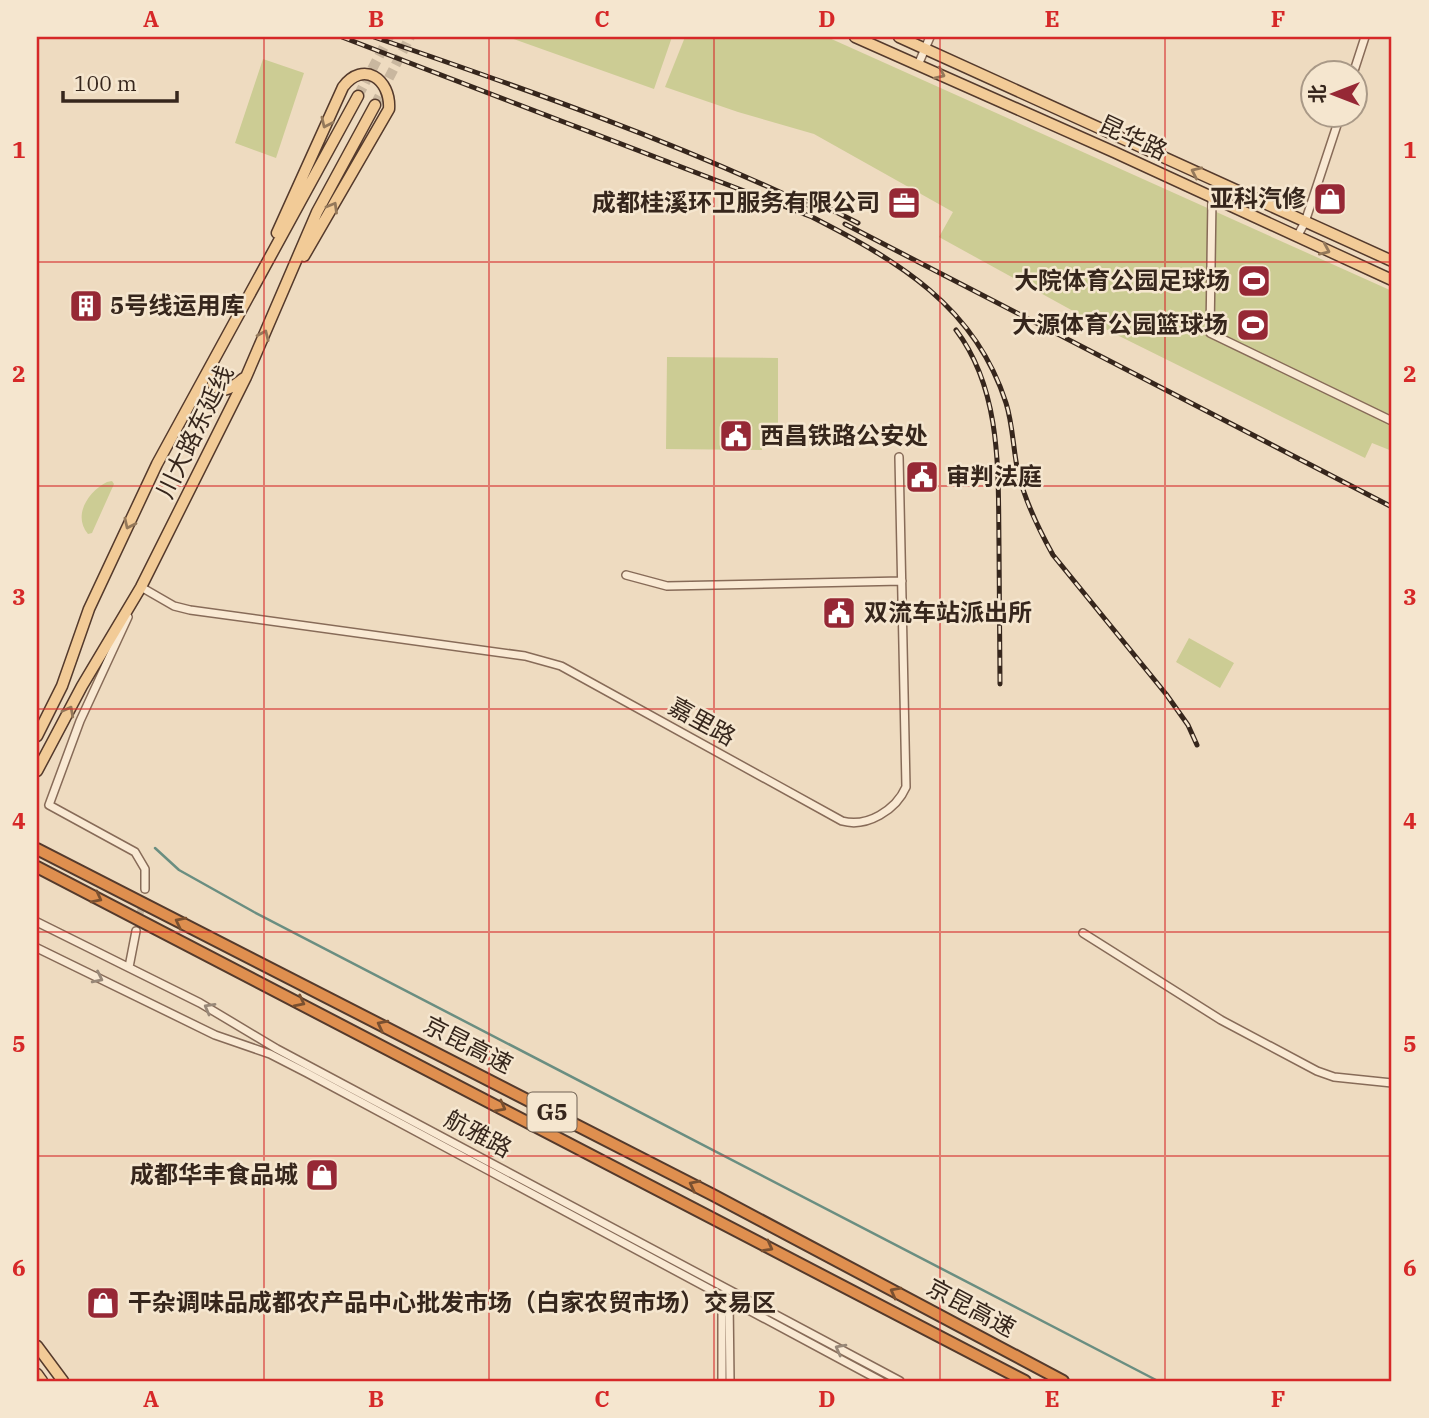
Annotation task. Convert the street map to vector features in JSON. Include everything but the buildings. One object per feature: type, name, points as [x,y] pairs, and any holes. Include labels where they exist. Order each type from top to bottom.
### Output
[{"type":"highway","name":"京昆高速","points":[[37,849],[713,1195],[1063,1381]]},
{"type":"highway","name":"京昆高速","points":[[37,867],[1025,1381]]},
{"type":"main road","name":"昆华路","points":[[855,37],[1392,279]]},
{"type":"main road","name":"昆华路","points":[[899,37],[1392,261]]},
{"type":"main road","points":[[260,275],[343,87],[346,82],[359,75],[375,77],[387,88],[390,96],[389,109],[286,286]]},
{"type":"main road","name":"川大路东延线","points":[[37,736],[62,686],[89,610],[152,476],[358,96]]},
{"type":"main road","name":"川大路东延线","points":[[37,771],[82,686],[141,587],[246,377],[317,212],[375,105]]},
{"type":"main road","points":[[212,363],[211,376],[217,389],[223,391],[231,388],[246,377]]},
{"type":"main road","points":[[37,1346],[63,1381]]},
{"type":"main road","points":[[37,1374],[42,1381]]},
{"type":"street","points":[[918,65],[930,37]]},
{"type":"street","points":[[1358,60],[1366,37]]},
{"type":"street","points":[[1297,237],[1305,222],[1335,130]]},
{"type":"street","points":[[1212,198],[1210,333],[1392,421]]},
{"type":"street","name":"嘉里路","points":[[141,587],[174,606],[190,610],[525,656],[561,667],[842,821],[853,823],[887,812],[902,797],[906,787],[900,457]]},
{"type":"street","points":[[626,575],[667,586],[902,581]]},
{"type":"street","points":[[141,587],[80,721],[49,806],[135,852],[145,869],[145,889]]},
{"type":"street","name":"航雅路","points":[[37,922],[200,1003],[276,1049],[881,1381]]},
{"type":"street","points":[[129,967],[136,931]]},
{"type":"street","points":[[1083,933],[1221,1020],[1317,1071],[1334,1077],[1392,1083]]},
{"type":"street","name":"航雅路","points":[[37,948],[215,1035],[270,1054],[725,1294],[900,1381]]},
{"type":"street","points":[[722,1381],[725,1294]]},
{"type":"street","points":[[725,1294],[730,1381]]},
{"type":"green space","points":[[508,37],[672,37],[654,89]]},
{"type":"green space","points":[[685,37],[827,37],[1392,291],[1392,451],[1372,443],[1365,458],[1113,333],[939,237],[953,212],[814,134],[665,87]]},
{"type":"green space","points":[[263,59],[304,73],[276,158],[235,143]]},
{"type":"green space","points":[[667,357],[778,358],[778,425],[762,426],[762,450],[666,449]]},
{"type":"green space","points":[[112,481],[114,484],[92,533],[88,534],[83,527],[82,512],[94,491]]},
{"type":"green space","points":[[1189,638],[1234,663],[1220,688],[1176,662]]},
{"type":"waterway","points":[[155,848],[179,870],[254,912],[1158,1381]]},
{"type":"tunnel","points":[[358,96],[389,37]]},
{"type":"tunnel","points":[[375,105],[410,37]]},
{"type":"tunnel","points":[[138,924],[145,889]]},
{"type":"railway","points":[[342,37],[812,217],[874,251],[930,290],[954,313],[975,339],[992,369],[1006,403],[1024,493],[1053,555],[1166,694],[1188,725],[1197,745]]},
{"type":"railway","points":[[374,37],[651,137],[814,208]]},
{"type":"railway","points":[[808,198],[858,223]]},
{"type":"railway","points":[[845,224],[1392,507]]},
{"type":"railway","points":[[956,330],[982,379],[994,433],[998,489],[1000,684]]},
{"type":"place","name":"亚科汽修","points":[[1330,199]]},
{"type":"place","name":"成都桂溪环卫服务有限公司","points":[[904,203]]},
{"type":"place","name":"大院体育公园足球场","points":[[1254,281]]},
{"type":"place","name":"5号线运用库","points":[[86,306]]},
{"type":"place","name":"大源体育公园篮球场","points":[[1253,325]]},
{"type":"place","name":"西昌铁路公安处","points":[[736,436]]},
{"type":"place","name":"审判法庭","points":[[922,477]]},
{"type":"place","name":"双流车站派出所","points":[[839,613]]},
{"type":"place","name":"成都华丰食品城","points":[[322,1175]]},
{"type":"place","name":"干杂调味品成都农产品中心批发市场（白家农贸市场）交易区","points":[[103,1303]]}]
